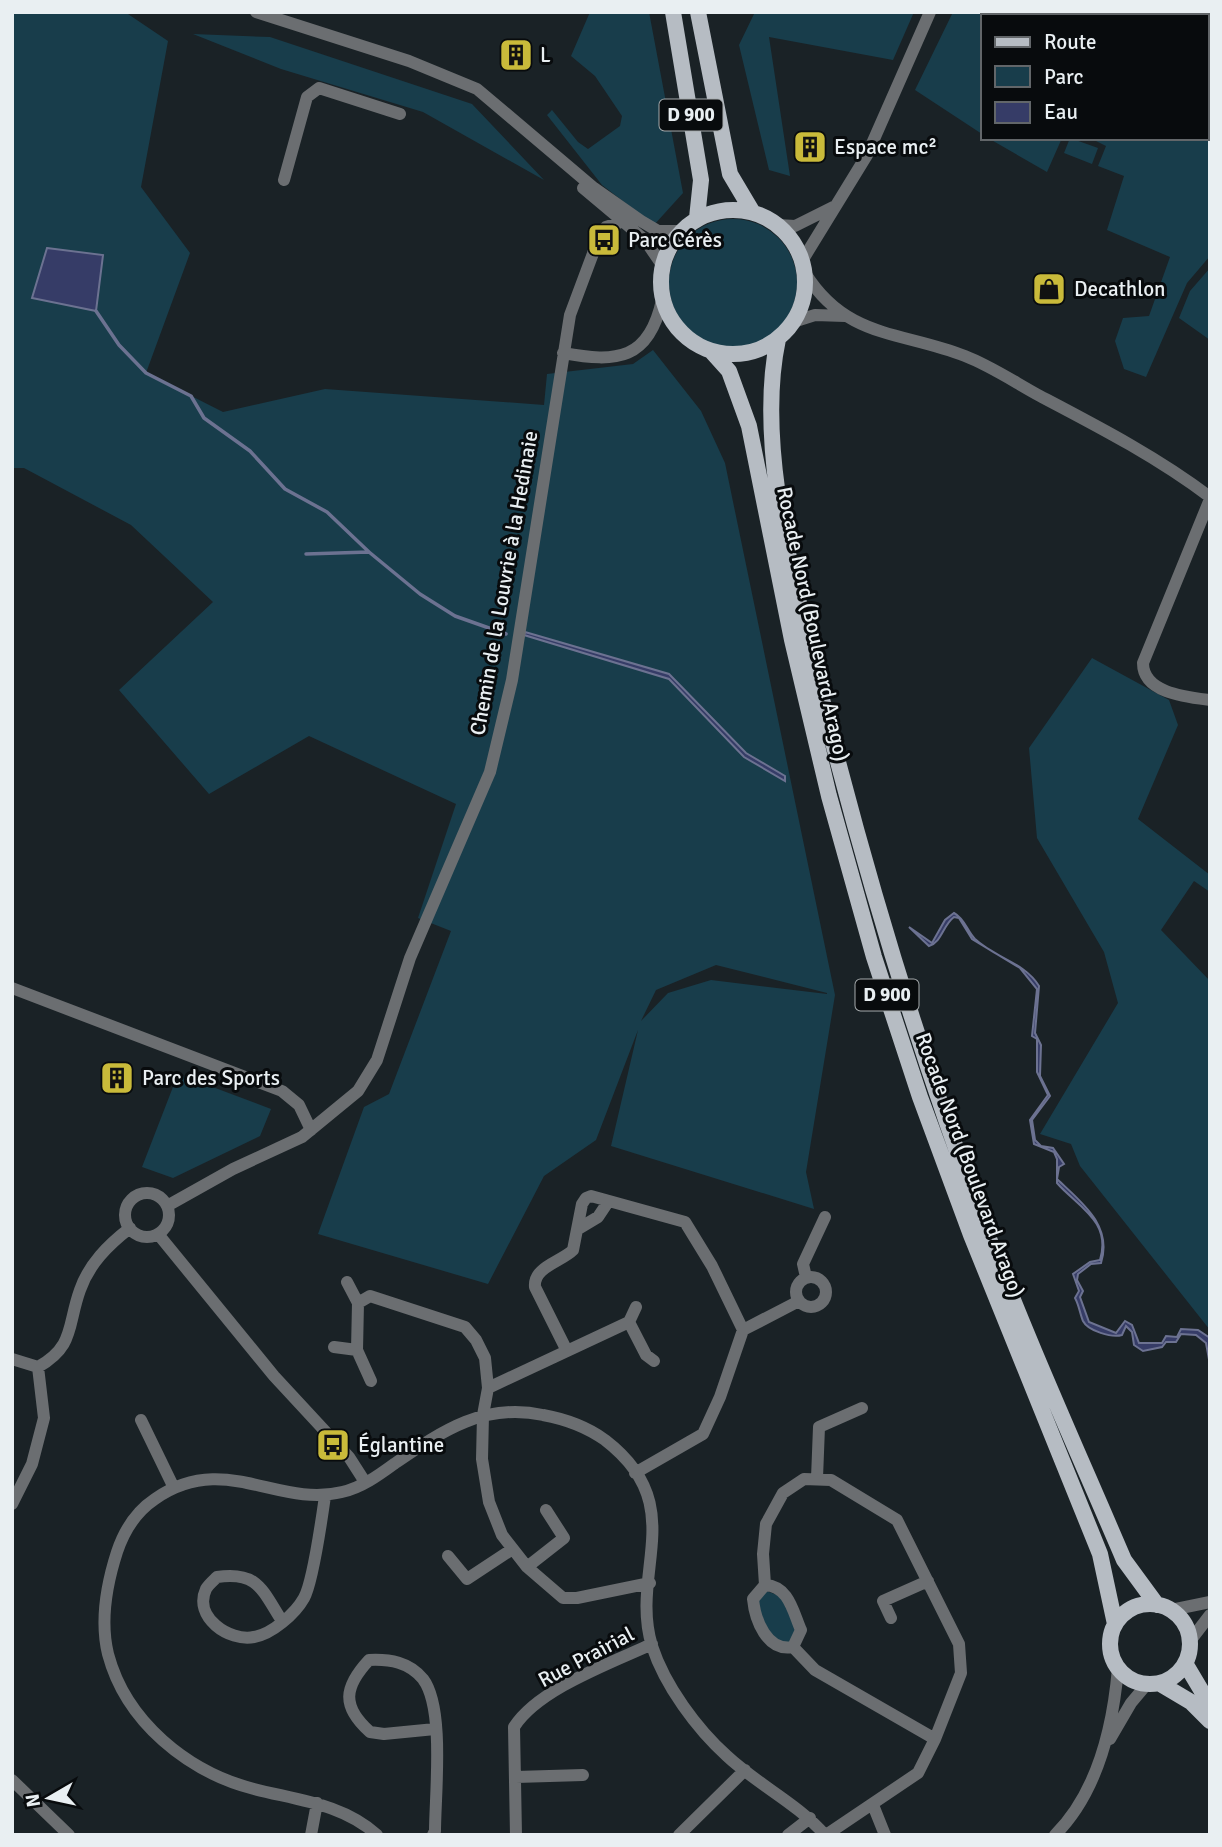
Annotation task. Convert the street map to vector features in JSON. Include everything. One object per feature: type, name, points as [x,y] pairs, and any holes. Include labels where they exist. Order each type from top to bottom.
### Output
[{"type":"main road","name":"D 900","points":[[673,12],[699,167],[701,200],[697,218]]},
{"type":"main road","name":"D 900","points":[[698,12],[730,174],[752,211]]},
{"type":"main road","points":[[715,211],[752,211],[778,225],[797,247],[804,267],[803,299],[793,322],[778,339],[757,350],[734,355],[711,351],[680,332],[662,300],[662,265],[669,247],[681,231],[697,218],[715,211]]},
{"type":"main road","name":"Rocade Nord (Boulevard Arago)","points":[[778,339],[770,396],[771,429],[789,554],[845,792],[888,950],[986,1230],[1124,1560],[1164,1607]]},
{"type":"main road","name":"Rocade Nord (Boulevard Arago)","points":[[711,351],[729,372],[749,426],[795,653],[829,796],[874,957],[971,1235],[1100,1554],[1115,1625]]},
{"type":"main road","points":[[1153,1683],[1178,1672],[1185,1663],[1189,1641],[1187,1629],[1164,1607],[1133,1608],[1115,1625],[1110,1647],[1118,1668],[1126,1676],[1153,1683],[1191,1702],[1210,1721]]},
{"type":"main road","points":[[1185,1663],[1210,1705]]},
{"type":"street","points":[[256,12],[440,71],[477,89],[594,188],[641,221],[658,231],[681,231]]},
{"type":"street","points":[[930,12],[867,155],[804,267],[821,298],[845,316],[901,340],[965,356],[1129,443],[1210,498],[1143,663],[1143,673],[1147,680],[1185,697],[1210,700]]},
{"type":"street","points":[[284,180],[307,97],[313,90],[319,88],[400,114]]},
{"type":"street","points":[[528,133],[621,222],[645,240],[662,265]]},
{"type":"street","points":[[778,225],[795,226],[820,216],[835,206],[846,192]]},
{"type":"street","name":"Chemin de la Louvrie à la Hedinaie","points":[[167,1206],[311,1130],[358,1091],[377,1060],[410,958],[490,772],[512,680],[570,315],[601,232],[606,227],[621,222]]},
{"type":"street","points":[[563,353],[604,357],[631,351],[651,336],[662,300]]},
{"type":"street","points":[[793,322],[815,315],[845,316]]},
{"type":"street","points":[[12,988],[282,1091],[299,1105],[311,1130]]},
{"type":"street","points":[[152,1193],[167,1206],[169,1219],[158,1234],[146,1237],[130,1228],[125,1215],[133,1198],[152,1193]]},
{"type":"street","points":[[567,1351],[534,1279],[538,1272],[573,1250],[582,1204],[586,1198],[685,1222],[712,1266],[743,1330]]},
{"type":"street","points":[[578,1229],[598,1217],[608,1202]]},
{"type":"street","points":[[806,1278],[803,1265],[825,1217]]},
{"type":"street","points":[[38,1367],[61,1352],[80,1289],[95,1260],[130,1228]]},
{"type":"street","points":[[158,1234],[274,1376],[349,1457],[365,1482]]},
{"type":"street","points":[[806,1278],[820,1280],[826,1294],[817,1306],[807,1306],[799,1301],[796,1288],[806,1278]]},
{"type":"street","points":[[347,1282],[358,1303],[357,1350],[371,1381]]},
{"type":"street","points":[[358,1303],[370,1296],[465,1327],[476,1340],[485,1358],[488,1388],[483,1415],[482,1459],[489,1502],[511,1550],[527,1567],[563,1598],[577,1598],[650,1583]]},
{"type":"street","points":[[635,1473],[703,1434],[720,1396],[743,1330],[799,1301]]},
{"type":"street","points":[[488,1388],[629,1322],[636,1307]]},
{"type":"street","points":[[629,1322],[646,1355],[654,1361]]},
{"type":"street","points":[[334,1347],[357,1350]]},
{"type":"street","points":[[12,1359],[38,1367]]},
{"type":"street","points":[[12,1504],[32,1464],[44,1418],[38,1367]]},
{"type":"street","points":[[817,1478],[819,1427],[862,1408]]},
{"type":"street","points":[[377,1835],[362,1822],[317,1803],[251,1789],[195,1766],[156,1733],[120,1685],[108,1653],[104,1625],[111,1569],[128,1527],[149,1503],[174,1488],[208,1478],[225,1478],[325,1496],[349,1491],[446,1429],[483,1415],[524,1411],[572,1423],[604,1439],[635,1473],[651,1505],[653,1546],[648,1618],[652,1644],[694,1721],[727,1756],[810,1818],[825,1835],[918,1773],[935,1739],[961,1672],[959,1644],[897,1520],[855,1492],[831,1480],[804,1479],[783,1493],[766,1524],[763,1554],[765,1585],[753,1599],[754,1610],[769,1641],[784,1648],[793,1647]]},
{"type":"street","points":[[141,1420],[174,1488]]},
{"type":"street","points":[[282,1621],[259,1585],[247,1576],[217,1577],[206,1590],[205,1608],[211,1623],[232,1635],[252,1638],[268,1632],[282,1621],[305,1596],[325,1496]]},
{"type":"street","points":[[527,1567],[564,1538],[546,1510]]},
{"type":"street","points":[[448,1556],[467,1579],[511,1550]]},
{"type":"street","points":[[891,1618],[883,1601],[928,1581]]},
{"type":"street","points":[[765,1585],[781,1589],[787,1597],[801,1630],[793,1647]]},
{"type":"street","points":[[1164,1607],[1210,1602]]},
{"type":"street","points":[[1189,1641],[1210,1615]]},
{"type":"street","name":"Rue Prairial","points":[[516,1835],[514,1727],[522,1716],[569,1684],[652,1644]]},
{"type":"street","points":[[793,1647],[814,1670],[935,1739]]},
{"type":"street","points":[[433,1835],[435,1729],[434,1703],[424,1680],[406,1665],[388,1660],[369,1660],[355,1675],[348,1693],[351,1706],[370,1732],[384,1734],[435,1729]]},
{"type":"street","points":[[1103,1751],[1115,1700],[1118,1668]]},
{"type":"street","points":[[1055,1835],[1084,1795],[1103,1751],[1131,1703],[1153,1683]]},
{"type":"street","points":[[679,1835],[746,1770]]},
{"type":"street","points":[[516,1777],[583,1775]]},
{"type":"street","points":[[12,1780],[69,1835]]},
{"type":"street","points":[[311,1835],[317,1803]]},
{"type":"street","points":[[873,1805],[885,1835]]},
{"type":"street","points":[[788,1835],[810,1818]]},
{"type":"green space","points":[[12,12],[125,12],[168,41],[141,187],[190,253],[146,373],[223,412],[325,389],[544,405],[547,374],[633,364],[653,350],[701,411],[725,463],[835,995],[806,1172],[814,1209],[611,1146],[638,1030],[596,1140],[544,1176],[488,1284],[318,1234],[364,1107],[389,1094],[451,931],[418,918],[456,804],[309,736],[209,794],[119,690],[213,602],[131,525],[24,468],[12,468]],"holes":[[[716,965],[827,993],[711,980],[668,993],[641,1021],[656,990]]]},
{"type":"green space","points":[[590,12],[649,12],[683,193],[654,225],[602,185],[547,115],[552,110],[578,142],[588,149],[620,126],[622,116],[595,76],[571,56]]},
{"type":"green space","points":[[755,12],[914,12],[893,60],[769,37],[790,176],[769,170],[739,45]]},
{"type":"green space","points":[[953,12],[1210,12],[1210,256],[1187,283],[1146,377],[1124,369],[1115,341],[1123,318],[1149,316],[1170,257],[1107,230],[1124,176],[1098,166],[1106,146],[1094,140],[1208,140],[1208,14],[981,14],[981,133],[915,90]]},
{"type":"green space","points":[[193,34],[270,37],[472,104],[544,180],[423,112],[281,69]]},
{"type":"green space","points":[[991,140],[1061,140],[1047,172]]},
{"type":"green space","points":[[1069,140],[1098,148],[1092,164],[1064,153]]},
{"type":"green space","points":[[733,219],[757,224],[778,238],[792,259],[797,283],[792,307],[778,328],[757,342],[733,347],[709,342],[688,328],[674,307],[669,283],[674,259],[688,238],[709,224]]},
{"type":"green space","points":[[1210,268],[1210,340],[1179,318],[1190,291]]},
{"type":"green space","points":[[1092,658],[1169,700],[1178,725],[1138,819],[1210,875],[1210,892],[1194,881],[1161,930],[1210,981],[1210,1330],[1080,1166],[1071,1144],[1040,1134],[1118,1003],[1104,952],[1037,838],[1029,748]]},
{"type":"green space","points":[[178,1074],[271,1109],[260,1136],[173,1178],[142,1167]]},
{"type":"green space","points":[[766,1591],[783,1597],[797,1630],[790,1643],[772,1640],[757,1607],[759,1596]]},
{"type":"water","points":[[47,248],[103,255],[96,311],[32,298]]},
{"type":"water","points":[[525,632],[669,674],[746,753],[785,776],[785,781],[744,757],[669,679],[524,635]]},
{"type":"water","points":[[954,913],[961,918],[975,939],[985,947],[972,939],[959,918],[950,920],[937,941],[929,946],[909,927],[932,943],[945,920]]},
{"type":"water","points":[[998,955],[1017,966],[1025,971],[1039,986],[1035,1033],[1041,1045],[1040,1076],[1050,1096],[1032,1120],[1035,1140],[1041,1146],[1053,1148],[1064,1164],[1059,1167],[1057,1179],[1057,1159],[1054,1152],[1034,1144],[1030,1120],[1048,1095],[1037,1072],[1037,1039],[1032,1036],[1037,989],[1020,968]]},
{"type":"water","points":[[1057,1179],[1085,1206],[1103,1237],[1101,1263],[1091,1264],[1078,1274],[1077,1280],[1083,1291],[1080,1297],[1089,1322],[1116,1333],[1125,1321],[1132,1325],[1139,1343],[1162,1343],[1166,1336],[1177,1337],[1181,1329],[1198,1330],[1210,1338],[1210,1365],[1206,1343],[1196,1335],[1181,1334],[1176,1342],[1166,1342],[1162,1347],[1143,1351],[1134,1345],[1132,1332],[1126,1326],[1122,1335],[1118,1336],[1101,1333],[1086,1325],[1075,1298],[1079,1291],[1073,1274],[1090,1262],[1100,1260],[1101,1235],[1090,1216],[1057,1183]]},
{"type":"waterway","points":[[96,311],[119,345],[146,373],[191,396],[204,418],[250,451],[285,489],[327,512],[369,552]]},
{"type":"waterway","points":[[306,554],[369,552],[420,594],[455,616],[506,634]]},
{"type":"place","name":"L","points":[[516,55]]},
{"type":"place","name":"Espace mc²","points":[[810,147]]},
{"type":"place","name":"Parc Cérès","points":[[604,240]]},
{"type":"place","name":"Decathlon","points":[[1049,289]]},
{"type":"place","name":"Parc des Sports","points":[[117,1078]]},
{"type":"place","name":"Églantine","points":[[333,1445]]}]
